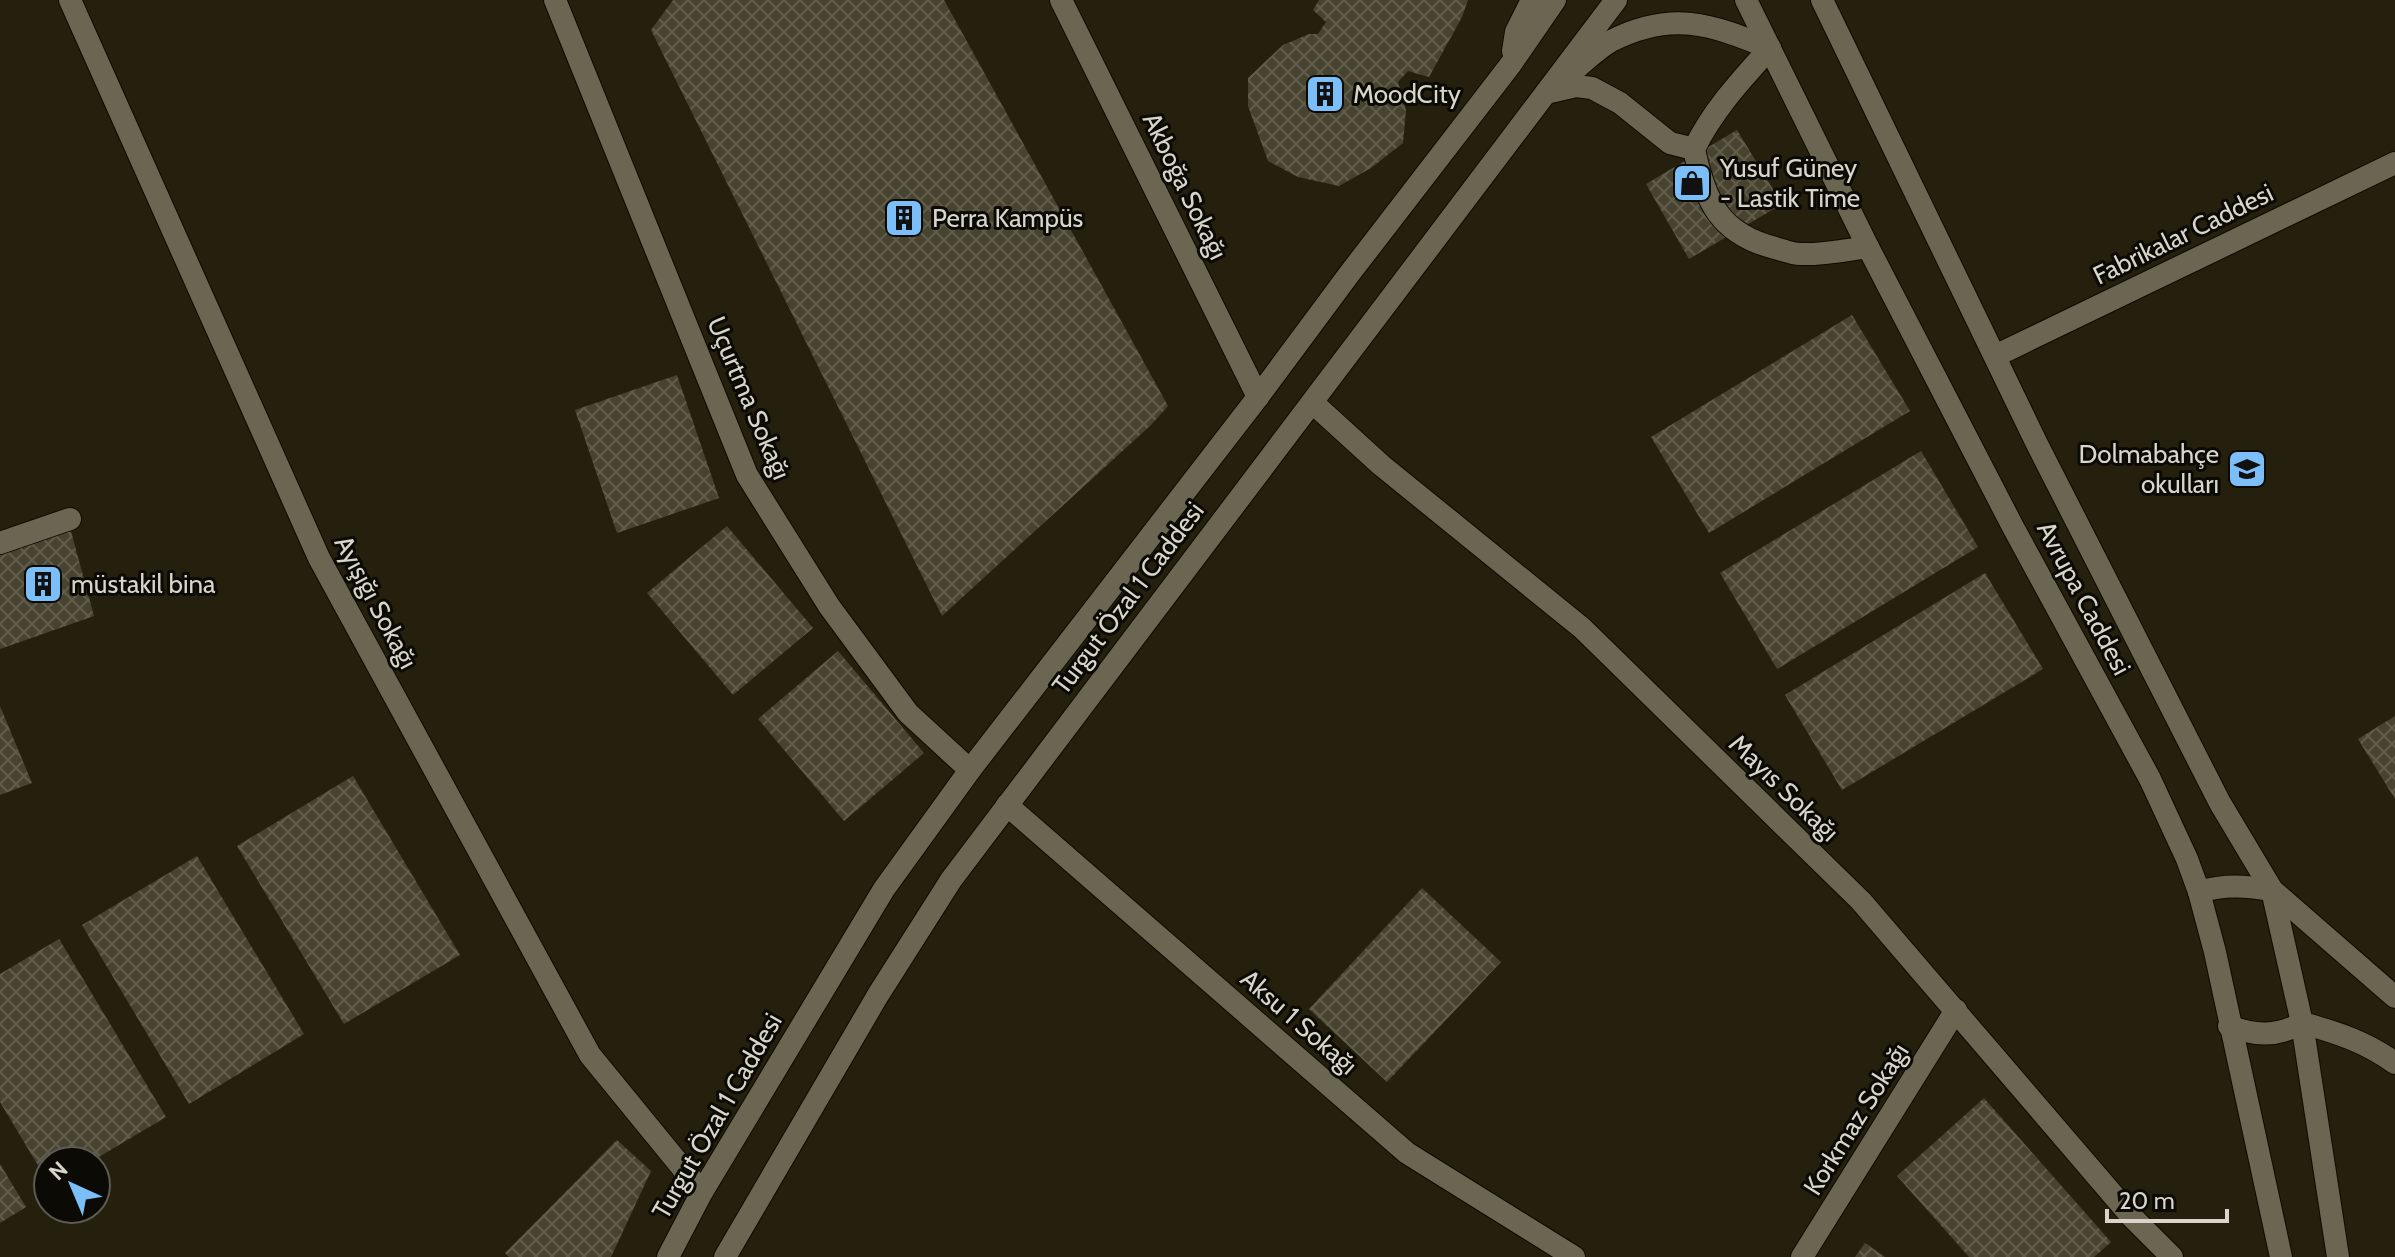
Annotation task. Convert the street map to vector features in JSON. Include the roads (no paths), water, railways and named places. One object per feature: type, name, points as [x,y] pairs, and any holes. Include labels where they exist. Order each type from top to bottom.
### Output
[{"type":"street","name":"Ayışığı Sokağı","points":[[70,0],[319,558],[590,1055],[702,1192]]},
{"type":"street","name":"Uçurtma Sokağı","points":[[555,0],[747,475],[829,606],[908,713],[970,770]]},
{"type":"street","name":"Akboğa Sokağı","points":[[1061,0],[1258,397]]},
{"type":"street","points":[[1511,64],[1516,32],[1532,0]]},
{"type":"street","name":"Turgut Özal 1 Caddesi","points":[[668,1257],[702,1192],[884,889],[970,770],[1511,64],[1555,0]]},
{"type":"street","name":"Turgut Özal 1 Caddesi","points":[[725,1257],[878,995],[951,880],[1616,0]]},
{"type":"street","name":"Avrupa Caddesi","points":[[1746,0],[1868,247],[2013,527],[2150,779],[2199,892],[2215,952],[2281,1257]]},
{"type":"street","name":"Avrupa Caddesi","points":[[1822,0],[1995,356],[2220,803],[2272,890],[2302,1023],[2338,1257]]},
{"type":"street","points":[[1546,93],[1608,42],[1641,29],[1676,22],[1721,28],[1770,48],[1725,99],[1694,149],[1704,188],[1716,211],[1734,232],[1763,245],[1798,254],[1868,247]]},
{"type":"street","points":[[1546,93],[1576,86],[1592,88],[1620,103],[1670,143],[1694,149]]},
{"type":"street","name":"Fabrikalar Caddesi","points":[[1995,356],[2395,163]]},
{"type":"street","name":"Mayıs Sokağı","points":[[1313,403],[1381,465],[1582,628],[1861,901],[2132,1217],[2172,1257]]},
{"type":"street","points":[[0,543],[70,519]]},
{"type":"street","name":"Aksu 1 Sokağı","points":[[1007,805],[1407,1153],[1574,1257]]},
{"type":"street","points":[[2199,892],[2218,886],[2244,885],[2272,890],[2395,997]]},
{"type":"street","name":"Korkmaz Sokağı","points":[[1802,1257],[1956,1010]]},
{"type":"street","points":[[2229,1026],[2250,1034],[2286,1032],[2302,1023],[2338,1032],[2374,1048],[2395,1063]]},
{"type":"place","name":"MoodCity","points":[[1325,94]]},
{"type":"place","name":"Yusuf Güney - Lastik Time","points":[[1692,183]]},
{"type":"place","name":"Perra Kampüs","points":[[904,218]]},
{"type":"place","name":"Dolmabahçe okulları","points":[[2247,469]]},
{"type":"place","name":"müstakil bina","points":[[43,584]]}]
